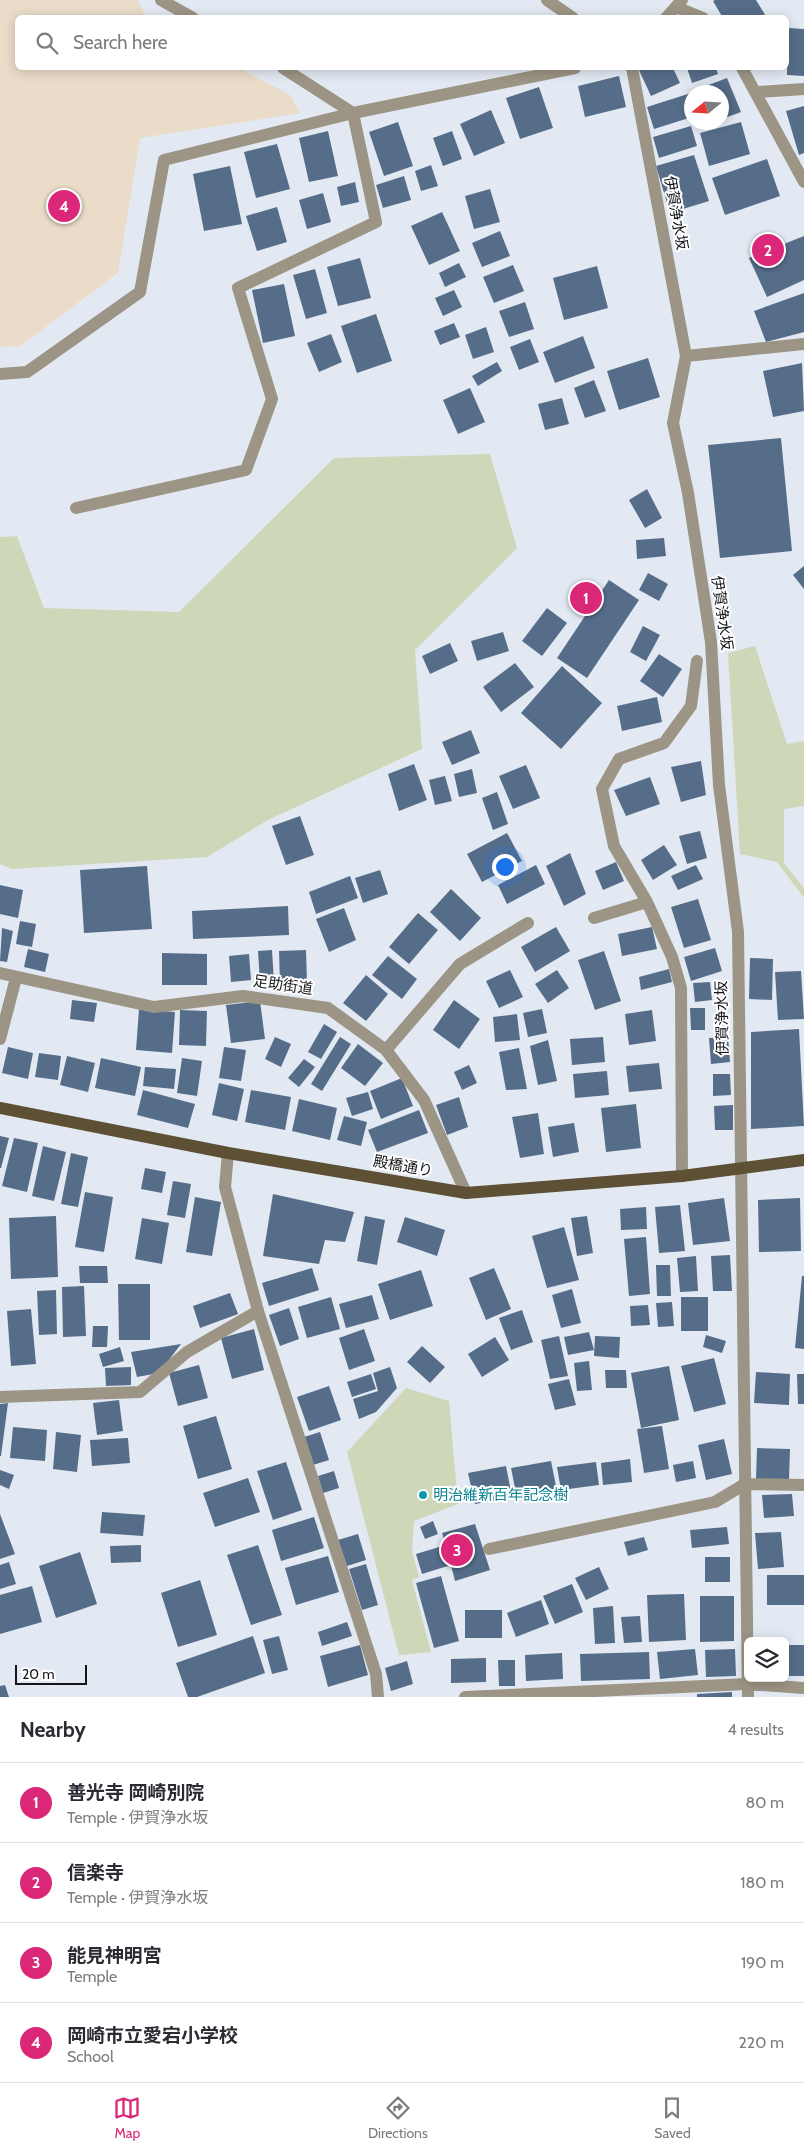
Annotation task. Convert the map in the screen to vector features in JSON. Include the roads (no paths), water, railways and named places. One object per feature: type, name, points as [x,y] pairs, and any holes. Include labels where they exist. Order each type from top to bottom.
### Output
[{"type":"main road","name":"殿橋通り","points":[[0,1108],[228,1153],[466,1193],[682,1176],[804,1160]]},
{"type":"street","points":[[161,0],[188,15]]},
{"type":"street","points":[[547,0],[569,15]]},
{"type":"street","points":[[669,15],[679,4],[698,15]]},
{"type":"street","points":[[76,508],[246,470],[272,399],[238,288],[376,222],[353,113],[287,70]]},
{"type":"street","points":[[0,374],[27,372],[140,292],[164,160],[353,113],[565,70]]},
{"type":"street","name":"伊賀浄水坂","points":[[632,70],[686,356],[673,423],[688,493],[711,642],[719,786],[738,932],[748,1697]]},
{"type":"street","points":[[743,70],[757,92],[804,182]]},
{"type":"street","points":[[757,92],[804,90]]},
{"type":"street","points":[[686,356],[804,344]]},
{"type":"street","points":[[682,1176],[681,988],[672,957],[647,902],[614,846],[602,789],[619,759],[664,743],[690,706],[697,660]]},
{"type":"street","points":[[594,918],[647,902]]},
{"type":"street","points":[[386,1050],[460,964],[528,923]]},
{"type":"street","name":"足助街道","points":[[0,973],[154,1007],[243,996],[328,1008],[386,1050],[424,1100],[466,1193]]},
{"type":"street","points":[[0,1039],[16,978]]},
{"type":"street","points":[[228,1153],[225,1187],[258,1311],[376,1674],[378,1697]]},
{"type":"street","points":[[0,1397],[140,1392],[188,1352],[258,1311]]},
{"type":"street","points":[[488,1549],[715,1502],[745,1484],[804,1485]]},
{"type":"street","points":[[465,1697],[747,1684],[804,1688]]},
{"type":"place","name":"岡崎市立愛宕小学校","points":[[64,206]]},
{"type":"place","name":"信楽寺","points":[[768,250]]},
{"type":"place","name":"善光寺 岡崎別院","points":[[586,598]]},
{"type":"place","name":"明治維新百年記念樹","points":[[423,1495]]},
{"type":"place","name":"能見神明宮","points":[[457,1550]]}]
